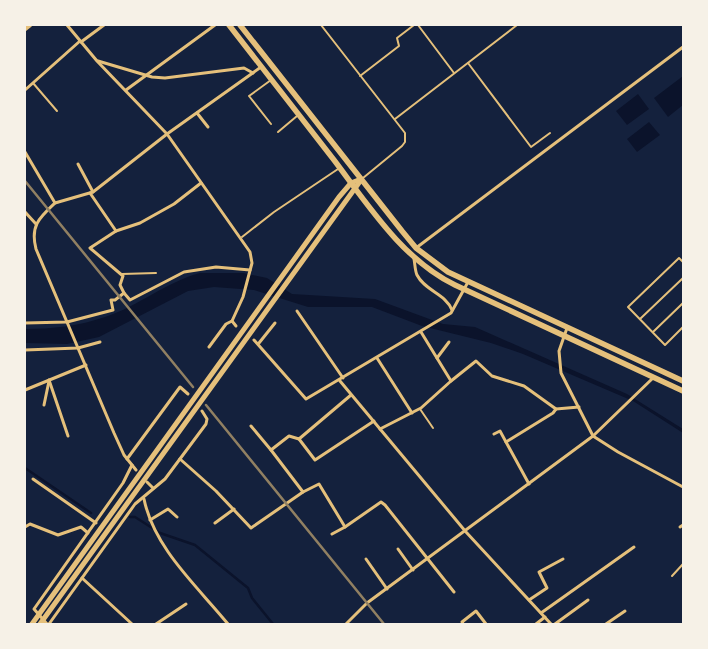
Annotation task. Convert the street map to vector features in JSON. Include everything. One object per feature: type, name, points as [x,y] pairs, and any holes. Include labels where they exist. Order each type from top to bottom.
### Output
[{"type":"highway","points":[[229,25],[351,182],[414,259],[432,272],[464,289],[683,391]]},
{"type":"highway","points":[[240,25],[416,248],[448,272],[683,380]]},
{"type":"main road","points":[[25,29],[30,25]]},
{"type":"main road","points":[[32,624],[351,182],[361,180]]},
{"type":"main road","points":[[45,623],[247,336],[274,303],[361,180]]},
{"type":"street","points":[[67,25],[97,61],[167,134],[242,238],[252,257],[244,295],[232,321],[226,324],[209,348]]},
{"type":"street","points":[[25,90],[104,25]]},
{"type":"street","points":[[126,90],[214,25]]},
{"type":"street","points":[[416,248],[683,47]]},
{"type":"street","points":[[97,61],[145,75],[165,78],[244,68],[253,73]]},
{"type":"street","points":[[136,470],[127,459],[67,323],[36,249],[33,230],[55,203],[63,199],[92,193],[167,134],[262,67]]},
{"type":"street","points":[[197,113],[208,127]]},
{"type":"street","points":[[25,152],[55,203]]},
{"type":"street","points":[[78,164],[92,193],[116,231]]},
{"type":"street","points":[[201,182],[174,204],[140,223],[116,231],[90,248],[122,274],[123,278],[120,286],[130,300],[184,272],[216,267],[250,271]]},
{"type":"street","points":[[25,212],[36,224]]},
{"type":"street","points":[[414,259],[417,275],[421,281],[430,290],[446,300],[453,311]]},
{"type":"street","points":[[254,340],[259,343],[306,399],[342,380],[453,311],[468,281]]},
{"type":"street","points":[[25,323],[67,323],[113,310],[111,300],[115,300],[124,293]]},
{"type":"street","points":[[297,311],[351,395],[466,532],[551,624]]},
{"type":"street","points":[[232,321],[236,326]]},
{"type":"street","points":[[259,343],[275,323]]},
{"type":"street","points":[[567,327],[558,360],[561,373],[594,436],[618,452],[683,487]]},
{"type":"street","points":[[421,332],[451,382]]},
{"type":"street","points":[[25,350],[78,347],[100,342]]},
{"type":"street","points":[[437,358],[450,342]]},
{"type":"street","points":[[377,358],[412,413]]},
{"type":"street","points":[[380,429],[420,409],[476,361],[492,376],[524,386],[556,409],[579,407]]},
{"type":"street","points":[[25,390],[86,365]]},
{"type":"street","points":[[346,624],[367,604],[594,436],[653,377]]},
{"type":"street","points":[[44,405],[49,380]]},
{"type":"street","points":[[49,380],[68,436]]},
{"type":"street","points":[[127,459],[180,387],[188,394]]},
{"type":"street","points":[[299,439],[351,395]]},
{"type":"street","points":[[506,442],[553,413],[556,409]]},
{"type":"street","points":[[132,465],[123,483],[96,523],[34,609],[45,623],[82,578],[135,504],[144,499],[153,488],[165,479],[180,460],[206,424],[207,419],[202,411]]},
{"type":"street","points":[[271,450],[289,436],[299,439],[315,460],[374,421]]},
{"type":"street","points":[[251,426],[303,492]]},
{"type":"street","points":[[494,434],[500,431],[529,484]]},
{"type":"street","points":[[180,460],[234,509],[251,528],[303,492],[319,484],[345,527]]},
{"type":"street","points":[[32,479],[96,523]]},
{"type":"street","points":[[147,482],[153,488]]},
{"type":"street","points":[[144,499],[150,520],[162,543],[228,624]]},
{"type":"street","points":[[332,534],[380,502],[402,525],[427,560],[454,592]]},
{"type":"street","points":[[150,520],[168,509],[176,518]]},
{"type":"street","points":[[215,523],[234,509]]},
{"type":"street","points":[[25,527],[30,524],[58,535],[81,527],[88,533]]},
{"type":"street","points":[[541,613],[634,547]]},
{"type":"street","points":[[398,548],[413,570]]},
{"type":"street","points":[[366,558],[387,589]]},
{"type":"street","points":[[529,600],[547,588],[539,572],[563,559]]},
{"type":"street","points":[[82,578],[132,624]]},
{"type":"street","points":[[555,624],[588,600]]},
{"type":"street","points":[[156,624],[186,604]]},
{"type":"street","points":[[463,624],[462,622],[476,611],[486,624]]},
{"type":"street","points":[[606,624],[625,611]]},
{"type":"street","points":[[536,624],[544,617]]},
{"type":"lane","points":[[320,25],[405,133],[405,142],[361,180]]},
{"type":"lane","points":[[360,76],[399,46],[397,38],[416,25],[454,73]]},
{"type":"lane","points":[[395,118],[517,25]]},
{"type":"lane","points":[[468,63],[531,147],[550,132]]},
{"type":"lane","points":[[271,80],[249,96],[271,124]]},
{"type":"lane","points":[[33,83],[57,111]]},
{"type":"lane","points":[[278,132],[298,114]]},
{"type":"lane","points":[[242,238],[274,212],[340,168]]},
{"type":"lane","points":[[683,262],[679,258],[628,307],[665,345],[683,327]]},
{"type":"lane","points":[[122,274],[156,274]]},
{"type":"lane","points":[[640,319],[683,278]]},
{"type":"lane","points":[[653,332],[683,303]]},
{"type":"lane","points":[[420,409],[433,428]]},
{"type":"lane","points":[[672,576],[683,564]]},
{"type":"water","points":[[683,76],[683,105],[668,117],[654,98]]},
{"type":"water","points":[[638,94],[649,109],[627,125],[616,111]]},
{"type":"water","points":[[649,122],[660,135],[637,152],[627,139]]},
{"type":"water","points":[[200,273],[243,273],[267,278],[292,294],[375,299],[443,324],[475,327],[627,394],[683,429],[683,433],[633,401],[523,354],[491,343],[422,326],[372,307],[308,307],[254,290],[214,287],[188,291],[99,337],[67,344],[25,343],[25,329],[85,323],[105,317],[129,307],[176,282]]},
{"type":"waterway","points":[[25,468],[91,513]]},
{"type":"waterway","points":[[130,517],[135,517],[160,533],[195,545],[248,588],[252,598],[273,624]]},
{"type":"railway","points":[[25,181],[193,387]]},
{"type":"railway","points":[[206,405],[384,624]]}]
